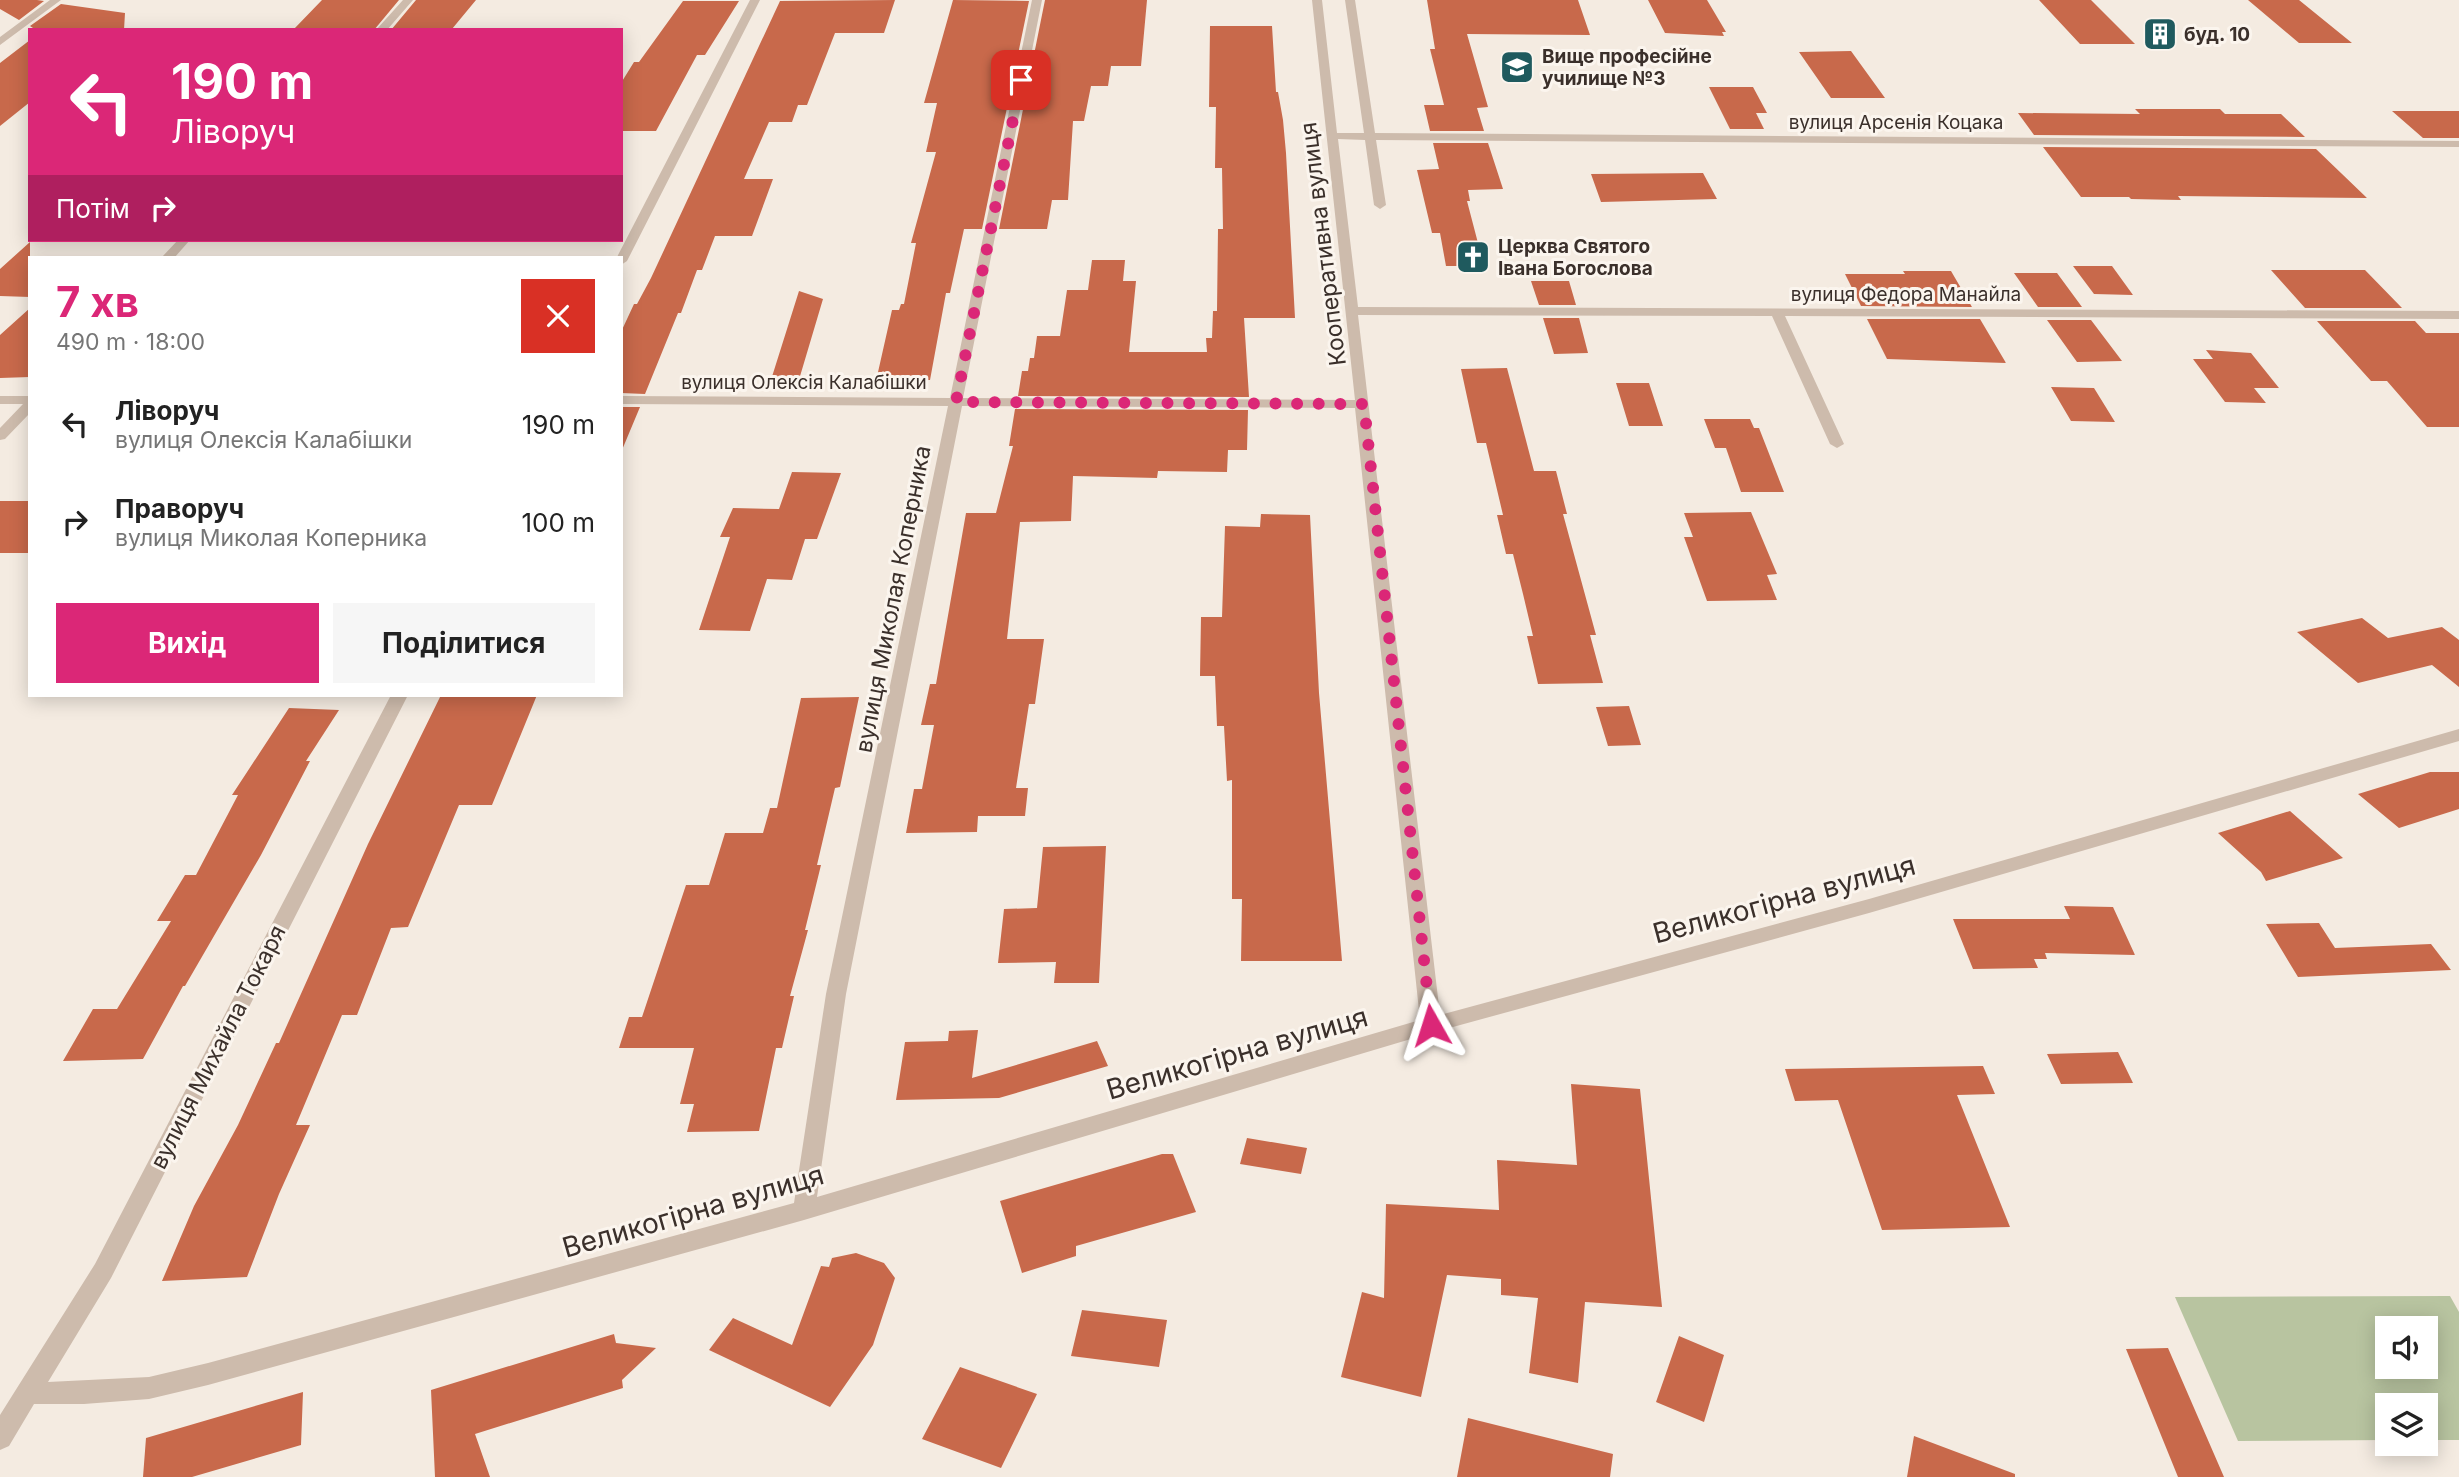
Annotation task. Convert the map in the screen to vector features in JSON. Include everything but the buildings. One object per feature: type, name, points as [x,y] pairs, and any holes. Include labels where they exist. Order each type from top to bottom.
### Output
[{"type":"street","points":[[0,42],[56,0]]},
{"type":"street","points":[[383,28],[408,0]]},
{"type":"street","points":[[623,257],[755,0]]},
{"type":"street","name":"вулиця Миколая Коперника","points":[[804,1210],[836,994],[1037,0]]},
{"type":"street","name":"Кооперативна вулиця","points":[[1317,0],[1431,1025]]},
{"type":"street","points":[[1350,0],[1380,205]]},
{"type":"street","name":"вулиця Арсенія Коцака","points":[[1333,136],[2459,144]]},
{"type":"street","points":[[169,256],[182,242]]},
{"type":"street","name":"вулиця Федора Манайла","points":[[1353,311],[2459,315]]},
{"type":"street","points":[[1777,313],[1836,444]]},
{"type":"street","points":[[0,400],[28,402]]},
{"type":"street","name":"вулиця Олексія Калабішки","points":[[623,400],[1364,404]]},
{"type":"street","points":[[0,436],[28,404]]},
{"type":"street","name":"вулиця Михайла Токаря","points":[[0,1438],[26,1393],[71,1327],[103,1271],[398,697]]},
{"type":"street","name":"Великогірна вулиця","points":[[26,1393],[84,1393],[149,1388],[208,1374],[804,1210],[1431,1025],[1869,906],[2459,735]]},
{"type":"street","name":"вулиця Михайла Токаря","points":[[0,1413],[26,1393]]},
{"type":"green space","points":[[2450,1296],[2459,1312],[2459,1440],[2438,1440],[2438,1393],[2375,1393],[2375,1440],[2238,1441],[2175,1297]]},
{"type":"place","name":"буд. 10","points":[[2160,34]]},
{"type":"place","name":"Вище професійне училище №3","points":[[1517,67]]},
{"type":"place","name":"Церква Святого Івана Богослова","points":[[1473,257]]},
{"type":"route","points":[[1021,80],[956,402],[1364,404],[1431,1025]]}]
